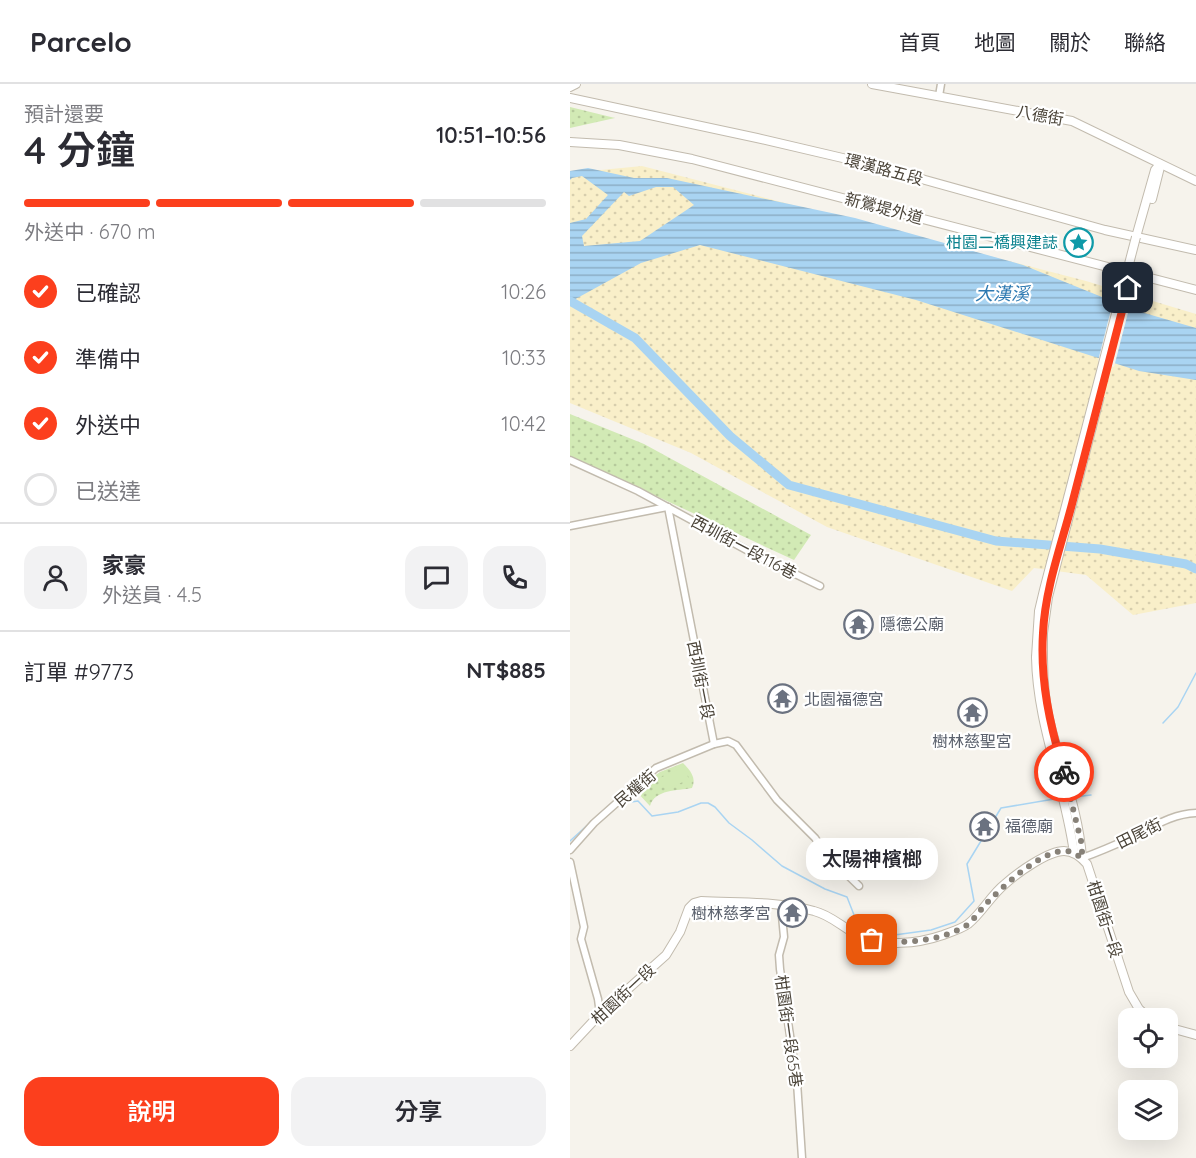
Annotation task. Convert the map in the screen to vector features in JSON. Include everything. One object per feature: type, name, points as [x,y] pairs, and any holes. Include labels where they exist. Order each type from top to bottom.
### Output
[{"type":"street","points":[[570,87],[576,84]]},
{"type":"street","name":"八德街","points":[[872,84],[1072,121],[1196,181]]},
{"type":"street","points":[[939,96],[941,84]]},
{"type":"street","name":"環漢路五段","points":[[570,98],[864,163],[1138,238],[1196,250]]},
{"type":"street","name":"新鶯堤外道","points":[[570,142],[619,145],[692,159],[1196,290]]},
{"type":"street","points":[[1074,852],[1041,707],[1039,611],[1155,170],[1160,164]]},
{"type":"street","name":"西圳街一段116巷","points":[[570,460],[668,507],[754,554],[820,586]]},
{"type":"street","points":[[570,526],[668,507]]},
{"type":"street","name":"西圳街一段","points":[[668,507],[714,744]]},
{"type":"street","points":[[1039,657],[1048,716],[1082,845],[1082,858]]},
{"type":"street","points":[[714,744],[728,741],[736,745],[777,800],[815,838],[826,854],[859,886]]},
{"type":"street","name":"民權街","points":[[570,850],[594,824],[656,768],[714,744]]},
{"type":"street","name":"田尾街","points":[[1082,858],[1131,838],[1169,818],[1196,813]]},
{"type":"street","name":"柑園街一段","points":[[570,1046],[600,1014],[666,955],[677,938],[689,908],[694,903],[701,901],[781,905],[817,911],[872,940],[895,943],[920,940],[941,936],[968,924],[1005,884],[1031,865],[1056,852],[1065,850],[1074,852],[1087,864],[1130,992],[1138,1008]]},
{"type":"street","points":[[570,862],[584,927],[581,939],[600,1014]]},
{"type":"street","name":"柑園街一段65巷","points":[[781,905],[784,937],[779,955],[780,969],[797,1082],[802,1158]]},
{"type":"street","points":[[1178,1030],[1196,1035]]},
{"type":"sand","points":[[642,166],[1086,281],[1196,314],[1196,603],[1133,615],[1086,575],[1034,568],[1012,591],[827,527],[691,453],[570,403],[570,173]]},
{"type":"green space","points":[[570,107],[615,118],[570,128]]},
{"type":"green space","points":[[570,414],[644,444],[811,535],[794,560],[570,456]]},
{"type":"green space","points":[[683,763],[693,778],[692,788],[657,796],[650,806],[635,790],[660,772]]},
{"type":"green space","points":[[683,767],[689,779],[666,790],[660,778]]},
{"type":"water","name":"大漢溪","points":[[588,168],[634,178],[667,178],[855,218],[1023,265],[1134,310],[1196,328],[1196,380],[1139,371],[916,300],[700,245],[641,263],[570,302],[570,223],[586,219],[608,195],[582,176],[570,180],[570,171]],"holes":[[[656,187],[673,187],[694,205],[640,241],[584,246],[582,236],[624,192],[629,196]]]},
{"type":"pier","points":[[1114,298],[1130,305],[1114,367],[1098,361]]},
{"type":"waterway","points":[[570,301],[635,338],[730,436],[789,485],[996,541],[1100,549],[1186,564],[1196,569]]},
{"type":"waterway","points":[[1163,723],[1178,707],[1196,673]]},
{"type":"waterway","points":[[1074,797],[1091,795]]},
{"type":"waterway","points":[[626,800],[638,801],[652,816],[678,812],[701,803],[708,803],[782,866],[825,889],[847,897],[856,920],[866,930],[887,936],[931,930],[955,922],[974,901],[967,864],[1001,808],[1060,798]]},
{"type":"waterway","points":[[570,841],[592,821]]},
{"type":"way so far","points":[[872,940],[895,943],[941,936],[968,924],[1005,884],[1031,865],[1056,852],[1065,850],[1074,852],[1082,858],[1082,845],[1064,772]]},
{"type":"place","name":"柑園二橋興建誌","points":[[1079,242]]},
{"type":"place","name":"隱德公廟","points":[[859,624]]},
{"type":"place","name":"北園福德宮","points":[[783,699]]},
{"type":"place","name":"樹林慈聖宮","points":[[972,713]]},
{"type":"place","name":"福德廟","points":[[984,826]]},
{"type":"place","name":"樹林慈孝宮","points":[[792,913]]},
{"type":"place","name":"太陽神檳榔","points":[[872,940]]},
{"type":"route","points":[[1064,772],[1048,716],[1042,633],[1058,556],[1128,288]]}]
